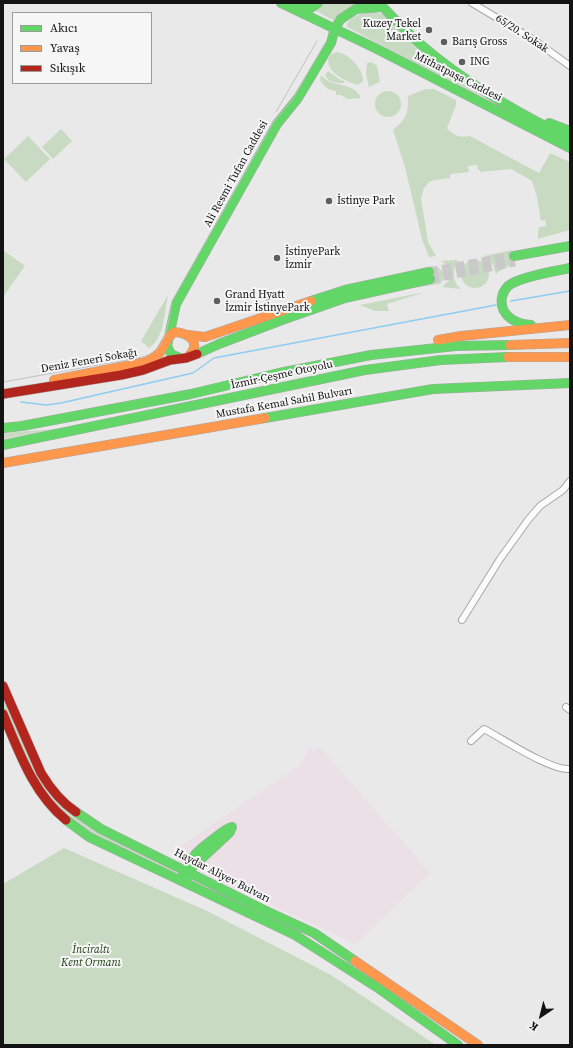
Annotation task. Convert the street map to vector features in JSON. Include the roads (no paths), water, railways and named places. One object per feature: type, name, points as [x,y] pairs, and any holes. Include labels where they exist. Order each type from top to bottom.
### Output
[{"type":"main road","points":[[281,3],[304,9],[311,8],[318,3]]},
{"type":"main road","name":"Mithatpaşa Caddesi","points":[[290,5],[570,148]]},
{"type":"main road","points":[[335,28],[341,19],[356,9],[380,5]]},
{"type":"main road","name":"Mithatpaşa Caddesi","points":[[380,5],[432,54],[453,71],[536,122],[570,139]]},
{"type":"main road","name":"Ali Resmi Tufan Caddesi","points":[[168,337],[176,304],[226,218],[277,124],[298,98],[331,43],[335,28]]},
{"type":"main road","points":[[440,81],[475,103],[570,155]]},
{"type":"main road","points":[[474,85],[545,121],[570,130]]},
{"type":"main road","points":[[570,246],[514,259],[570,250]]},
{"type":"main road","points":[[570,268],[512,282],[505,289],[502,302],[506,314],[517,323],[526,325],[570,324]]},
{"type":"main road","name":"Deniz Feneri Sokağı","points":[[3,394],[121,375],[143,370],[170,360],[186,358],[282,320],[345,298],[430,275],[345,290],[205,337],[188,335]]},
{"type":"main road","points":[[371,355],[461,336],[570,324]]},
{"type":"main road","points":[[174,332],[188,335],[196,345],[194,353],[186,358],[176,357],[169,352],[167,346],[168,337],[174,332]]},
{"type":"main road","name":"Deniz Feneri Sokağı","points":[[3,388],[141,364],[155,358],[160,354],[168,337]]},
{"type":"main road","name":"İzmir-Çeşme Otoyolu","points":[[3,428],[22,426],[191,394],[279,373],[371,355],[456,346],[570,343]]},
{"type":"main road","name":"İzmir-Çeşme Otoyolu","points":[[3,445],[365,370],[441,360],[492,357],[570,357]]},
{"type":"main road","name":"Mustafa Kemal Sahil Bulvarı","points":[[3,463],[433,389],[570,383]]},
{"type":"main road","name":"Haydar Aliyev Bulvarı","points":[[3,686],[41,773],[57,796],[67,806],[101,829],[264,910],[314,933],[424,1006],[478,1045]]},
{"type":"main road","name":"Haydar Aliyev Bulvarı","points":[[3,714],[30,777],[49,804],[68,822],[89,836],[127,855],[295,935],[378,988],[459,1045]]},
{"type":"main road","points":[[127,855],[176,874],[187,872],[226,836],[232,827],[196,853],[192,859],[187,872],[189,880],[195,888]]},
{"type":"main road","points":[[260,919],[264,910]]},
{"type":"main road","points":[[459,1045],[466,1036]]},
{"type":"street","name":"65/20. Sokak","points":[[472,3],[534,40],[570,66]]},
{"type":"street","points":[[462,620],[500,559],[528,520],[540,506],[563,490],[570,482]]},
{"type":"street","points":[[471,741],[484,729],[538,759],[564,770],[570,769]]},
{"type":"waterway","points":[[511,301],[570,291]]},
{"type":"waterway","points":[[21,402],[46,405],[61,403],[193,373],[214,358],[496,305]]},
{"type":"tunnel","points":[[429,272],[514,256]]},
{"type":"tunnel","points":[[430,279],[515,262]]},
{"type":"tram line","points":[[276,112],[317,41]]},
{"type":"tram line","points":[[3,382],[142,357],[159,347],[167,328],[172,301],[273,123],[292,100],[324,45]]},
{"type":"place","name":"Kuzey Tekel Market","points":[[429,30]]},
{"type":"place","name":"Barış Gross","points":[[444,42]]},
{"type":"place","name":"ING","points":[[462,62]]},
{"type":"place","name":"İstinye Park","points":[[329,201]]},
{"type":"place","name":"İstinyePark İzmir","points":[[277,258]]},
{"type":"place","name":"Grand Hyatt İzmir İstinyePark","points":[[217,301]]},
{"type":"park label","name":"İnciraltı Kent Ormanı","points":[[91,956]]}]
